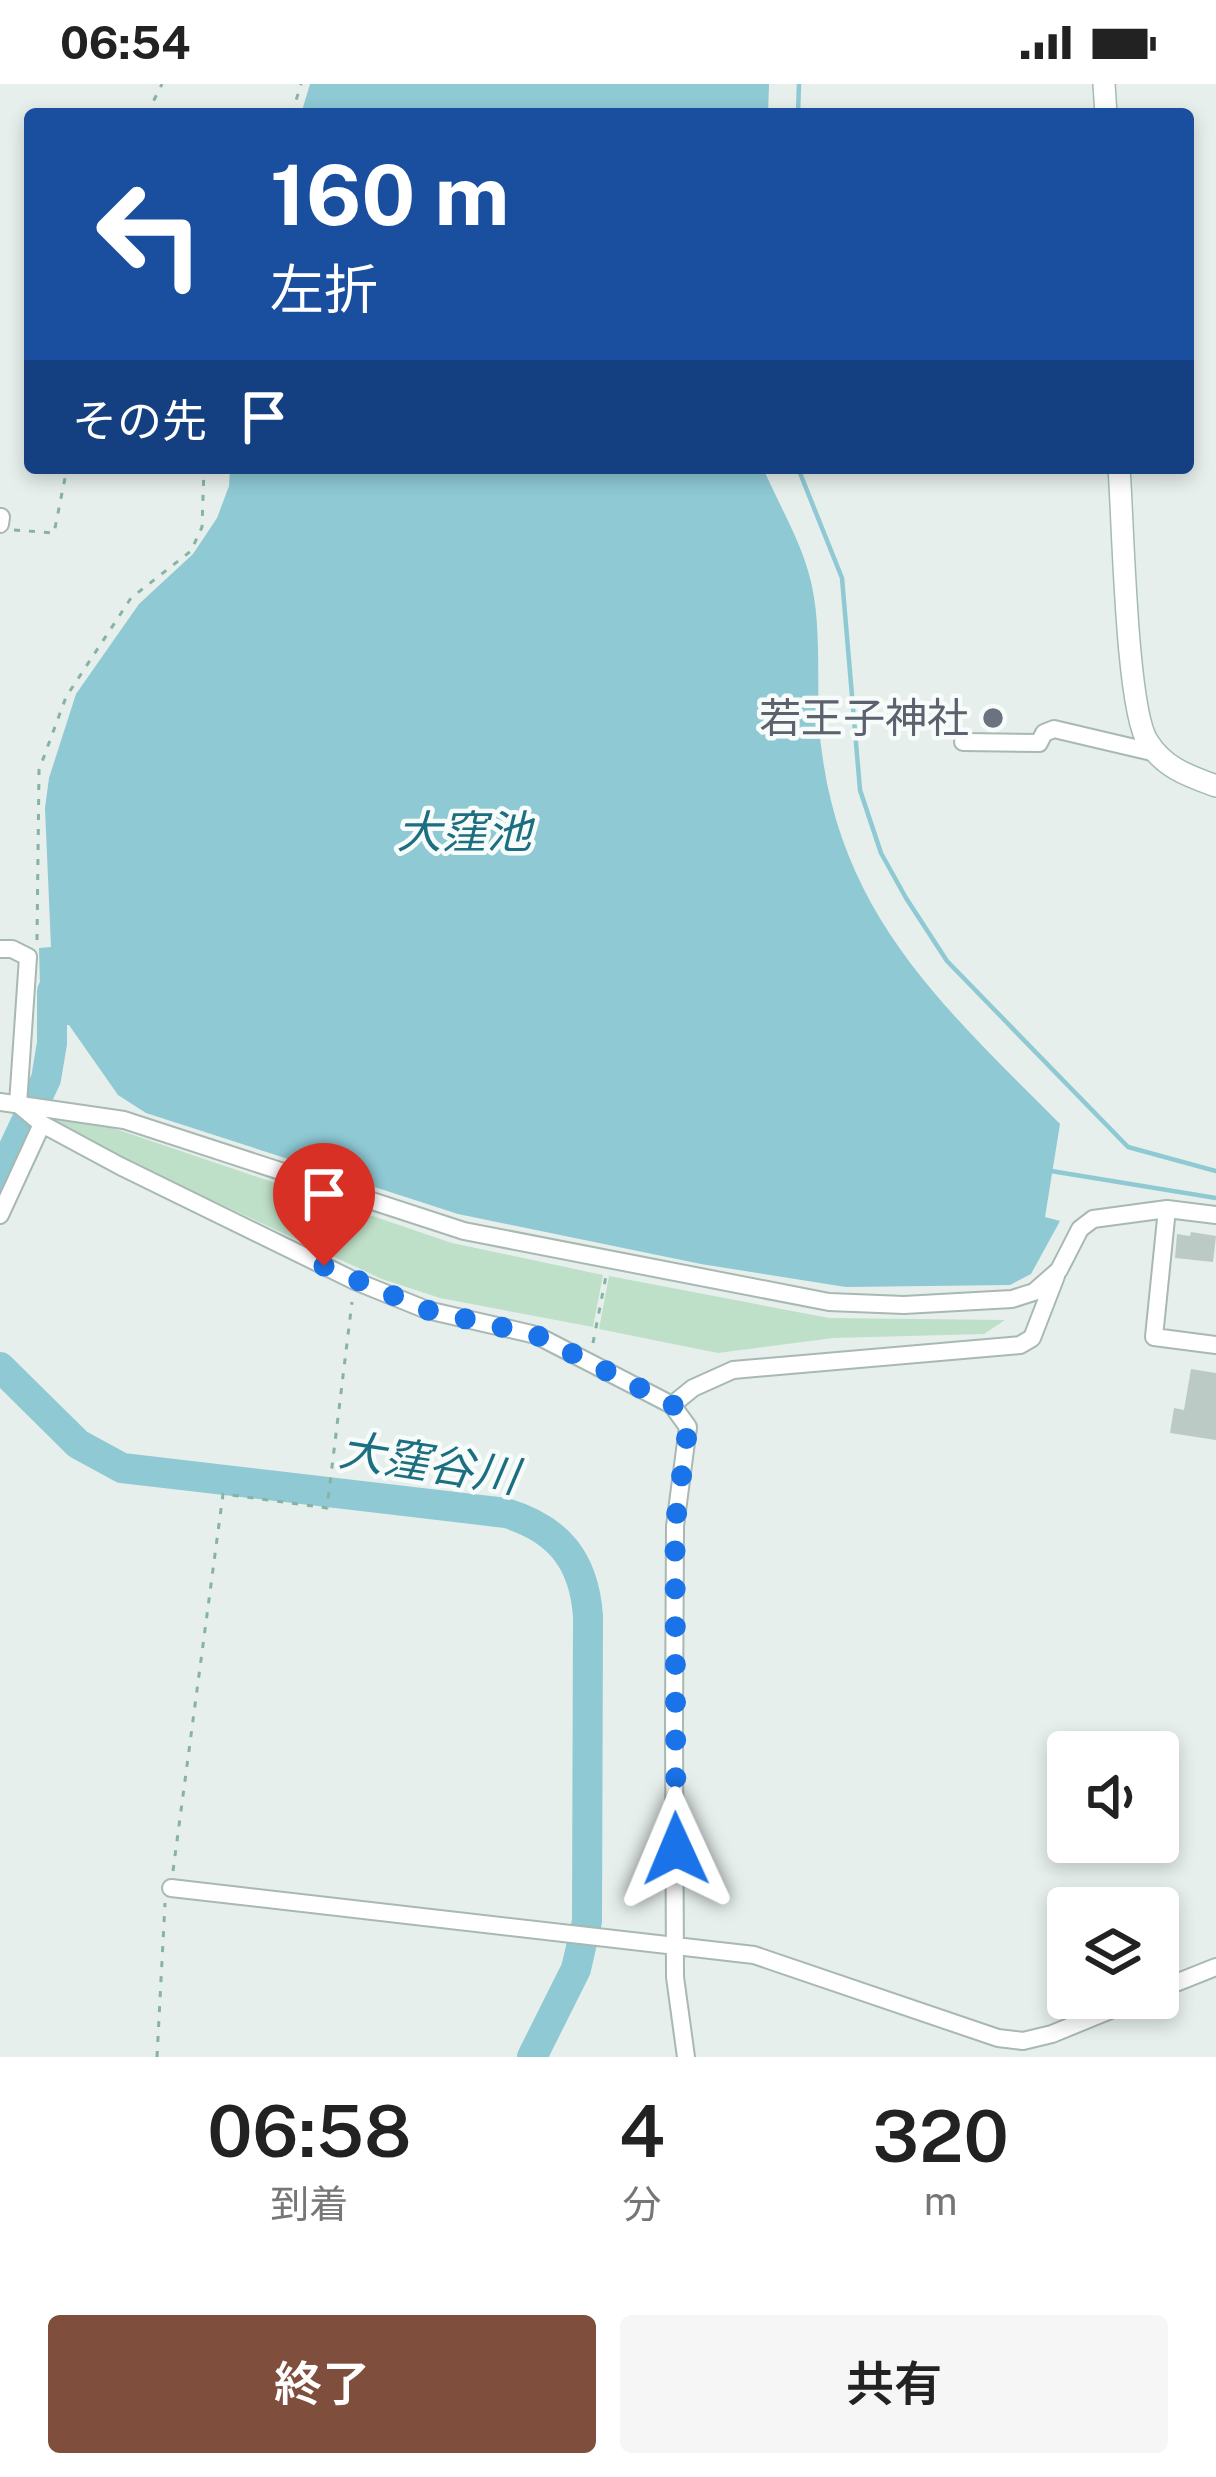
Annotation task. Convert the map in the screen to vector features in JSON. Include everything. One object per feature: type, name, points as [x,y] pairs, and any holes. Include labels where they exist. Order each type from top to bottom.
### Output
[{"type":"street","points":[[1119,474],[1137,716],[1156,753],[1178,772],[1216,786]]},
{"type":"street","points":[[963,742],[1039,743],[1044,733],[1054,730],[1156,753]]},
{"type":"street","points":[[0,949],[28,958],[25,1110],[0,1215]]},
{"type":"street","points":[[25,1110],[124,1120],[464,1231],[829,1301],[987,1304],[1034,1292],[1059,1270]]},
{"type":"street","points":[[25,1110],[355,1281],[427,1310],[536,1335],[673,1405],[688,1427],[675,1526],[674,1943],[686,2057]]},
{"type":"street","points":[[1167,1209],[1154,1337],[1216,1345]]},
{"type":"street","points":[[673,1405],[693,1388],[733,1370],[1019,1345],[1032,1338],[1080,1229],[1093,1219],[1167,1209],[1216,1215]]},
{"type":"street","points":[[171,1888],[754,1954],[998,2038],[1023,2042],[1084,2019]]},
{"type":"street","points":[[1179,1982],[1216,1967]]},
{"type":"path","points":[[1,521],[10,530],[54,533],[66,474]]},
{"type":"path","points":[[28,958],[38,936],[35,834],[39,770],[66,697],[131,598],[190,551],[202,527],[204,474]]},
{"type":"path","points":[[594,1340],[608,1268]]},
{"type":"path","points":[[157,2057],[163,1909],[171,1888],[223,1494],[327,1508],[355,1281]]},
{"type":"green space","points":[[53,1116],[101,1124],[452,1243],[603,1275],[593,1327],[440,1298],[382,1279],[121,1158],[52,1120]]},
{"type":"green space","points":[[609,1276],[829,1318],[1005,1320],[984,1334],[833,1338],[718,1353],[599,1329]]},
{"type":"water","points":[[310,84],[769,84],[768,108],[303,108]]},
{"type":"water","name":"大窪池","points":[[230,474],[766,474],[810,578],[817,620],[822,753],[834,812],[853,866],[907,959],[979,1042],[1060,1124],[1045,1217],[1060,1221],[1031,1274],[1010,1285],[846,1287],[701,1264],[458,1214],[146,1113],[118,1095],[69,1025],[41,1025],[39,948],[51,947],[45,808],[49,778],[76,694],[139,604],[193,554],[217,518]]},
{"type":"building","points":[[1191,1232],[1216,1236],[1213,1262],[1175,1258],[1177,1234],[1190,1236]]},
{"type":"building","points":[[1191,1369],[1216,1373],[1216,1440],[1170,1433],[1174,1408],[1184,1410]]},
{"type":"waterway","points":[[798,108],[799,84]]},
{"type":"waterway","points":[[800,474],[842,578],[860,790],[881,853],[906,898],[947,961],[1128,1147],[1216,1171]]},
{"type":"waterway","name":"大窪谷川","points":[[0,1177],[46,1079],[52,991],[58,989]]},
{"type":"waterway","points":[[1051,1171],[1216,1198]]},
{"type":"waterway","name":"大窪谷川","points":[[0,1367],[78,1444],[122,1468],[506,1513],[541,1528],[565,1550],[581,1579],[588,1616],[587,1921],[576,1969],[532,2057]]},
{"type":"place","name":"若王子神社","points":[[993,718]]},
{"type":"route","points":[[324,1266],[427,1310],[536,1335],[673,1405],[688,1427],[675,1526],[676,1849]]}]
